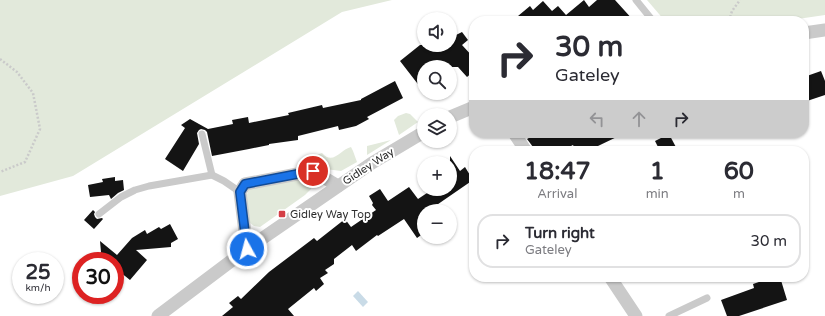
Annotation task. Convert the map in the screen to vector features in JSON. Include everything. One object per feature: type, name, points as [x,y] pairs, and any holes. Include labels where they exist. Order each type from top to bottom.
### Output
[{"type":"street","points":[[809,32],[825,30]]},
{"type":"street","points":[[457,114],[469,109]]},
{"type":"street","name":"Gidley Way","points":[[158,316],[247,249],[372,163],[417,136]]},
{"type":"street","points":[[247,249],[240,192],[245,184],[313,171],[338,186]]},
{"type":"street","points":[[613,282],[636,316]]},
{"type":"lane","points":[[636,0],[649,16]]},
{"type":"lane","points":[[202,134],[212,175]]},
{"type":"lane","points":[[99,214],[121,197],[135,190],[212,175],[240,192]]},
{"type":"lane","points":[[670,316],[707,298]]},
{"type":"path","points":[[730,16],[732,11],[740,0]]},
{"type":"path","points":[[0,59],[16,72],[33,93],[40,129],[25,162],[0,172]]},
{"type":"shaded area","points":[[0,0],[392,0],[342,12],[73,176],[0,196]]},
{"type":"shaded area","points":[[647,0],[825,0],[825,15],[809,17],[809,16],[661,16]]},
{"type":"shaded area","points":[[406,113],[410,114],[417,123],[399,135],[394,120],[398,116]]},
{"type":"shaded area","points":[[391,140],[367,155],[367,146]]},
{"type":"shaded area","points":[[351,147],[357,162],[341,171],[318,168],[317,156],[319,154],[322,153],[326,157],[330,158],[337,156],[347,148]]},
{"type":"shaded area","points":[[315,177],[311,189],[305,195],[260,227],[254,226],[250,223],[245,199],[250,187]]},
{"type":"water","points":[[358,291],[368,302],[363,307],[353,296]]},
{"type":"building","points":[[584,0],[589,7],[597,0],[615,0],[629,16],[518,16],[530,6],[533,10],[543,1],[552,11],[558,6],[566,15]]},
{"type":"building","points":[[462,32],[468,40],[462,45],[469,53],[469,75],[467,77],[457,67],[457,60],[417,60],[417,83],[400,61],[417,47],[417,52],[457,52],[457,34]]},
{"type":"building","points":[[821,71],[825,81],[825,95],[809,100],[809,75]]},
{"type":"building","points":[[395,81],[403,98],[367,117],[369,119],[356,126],[339,130],[338,126],[298,136],[298,140],[269,144],[212,156],[207,132],[201,129],[197,133],[199,144],[183,171],[165,159],[185,128],[181,125],[190,119],[208,129],[233,124],[232,120],[248,117],[249,123],[289,115],[288,113],[322,105],[323,108],[361,100]]},
{"type":"building","points":[[615,138],[598,146],[532,146],[527,139]]},
{"type":"building","points":[[661,138],[671,138],[675,146],[658,146],[655,141]]},
{"type":"building","points":[[457,166],[460,171],[465,167],[469,174],[469,183],[457,191]]},
{"type":"building","points":[[115,177],[115,181],[123,180],[124,190],[111,199],[109,195],[90,197],[88,185],[103,182],[102,179]]},
{"type":"building","points":[[409,187],[418,199],[422,196],[450,196],[438,204],[417,204],[417,238],[404,219],[378,236],[377,235],[356,251],[352,245],[334,259],[334,264],[325,270],[328,273],[320,278],[324,284],[316,291],[314,288],[288,309],[294,316],[222,316],[233,307],[229,303],[238,296],[241,299],[269,272],[314,238],[317,241],[345,219],[351,227],[376,210],[372,205],[373,203],[369,196],[380,189],[388,201]]},
{"type":"building","points":[[93,210],[97,219],[103,219],[94,229],[84,220]]},
{"type":"building","points":[[170,224],[178,239],[171,243],[171,247],[136,250],[147,260],[130,280],[124,275],[124,252],[120,252],[132,238],[145,230],[147,234],[159,227],[161,229]]},
{"type":"building","points":[[100,241],[113,252],[101,252]]},
{"type":"building","points":[[759,282],[782,282],[787,300],[739,316],[727,316],[721,300],[754,288],[753,284]]},
{"type":"place","name":"Gidley Way Top","points":[[282,214]]},
{"type":"route","points":[[247,249],[240,192],[245,184],[313,171]]}]
